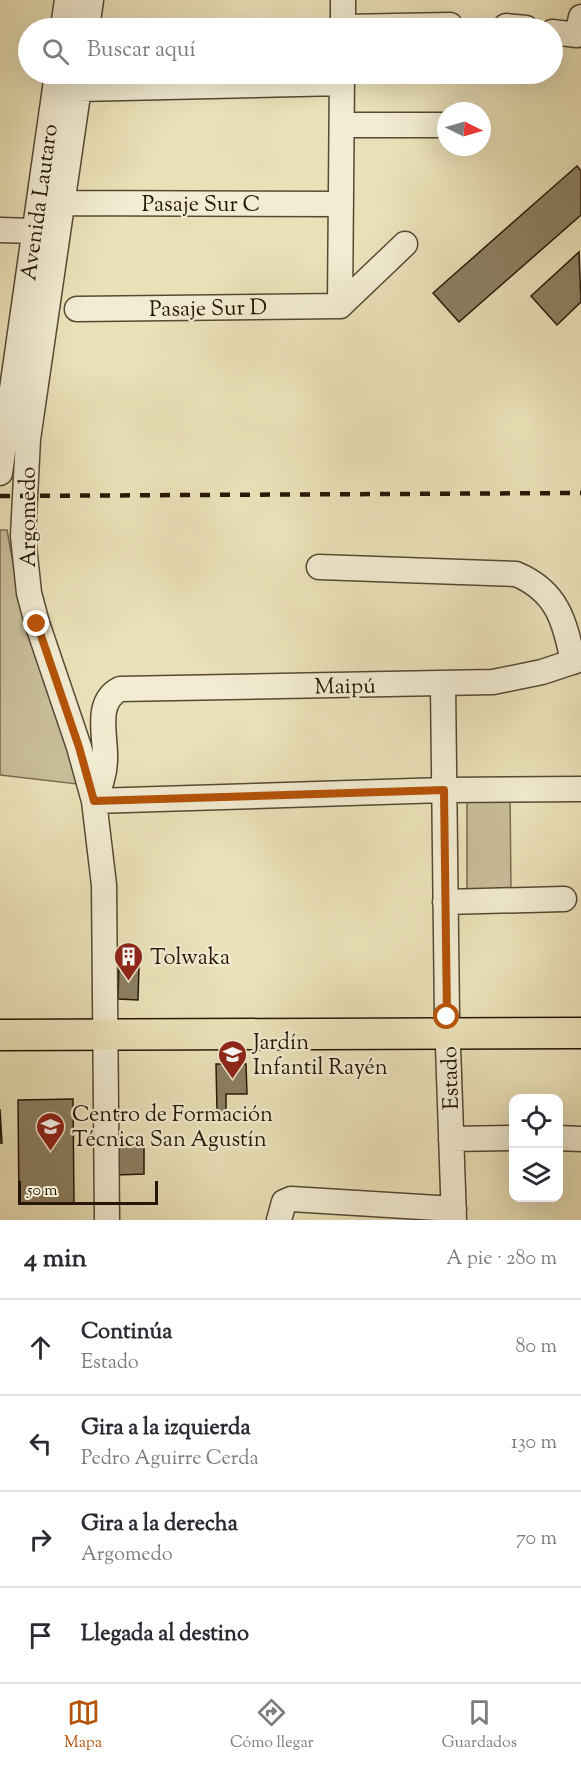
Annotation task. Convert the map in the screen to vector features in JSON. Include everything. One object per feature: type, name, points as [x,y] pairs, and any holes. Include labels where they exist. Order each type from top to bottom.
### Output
[{"type":"main road","points":[[0,1035],[581,1033]]},
{"type":"street","points":[[64,18],[67,0]]},
{"type":"street","points":[[88,18],[91,0]]},
{"type":"street","points":[[343,0],[343,18]]},
{"type":"street","points":[[563,33],[577,35],[581,17]]},
{"type":"street","name":"Avenida Lautaro","points":[[0,472],[56,84]]},
{"type":"street","name":"Avenida Lautaro","points":[[28,439],[80,84]]},
{"type":"street","points":[[340,306],[342,84]]},
{"type":"street","points":[[342,125],[437,124]]},
{"type":"street","name":"Pasaje Sur C","points":[[62,203],[341,204]]},
{"type":"street","points":[[0,230],[34,231]]},
{"type":"street","points":[[340,306],[405,244]]},
{"type":"street","name":"Pasaje Sur D","points":[[76,309],[340,306]]},
{"type":"street","name":"Argomedo","points":[[28,439],[22,518],[29,593],[94,801],[104,876],[107,1220]]},
{"type":"street","points":[[319,567],[516,574],[530,580],[552,601],[562,615],[577,661]]},
{"type":"street","name":"Maipú","points":[[109,697],[126,687],[443,685],[518,678],[577,661]]},
{"type":"street","name":"Estado","points":[[443,685],[447,1034],[454,1214]]},
{"type":"street","name":"Argomedo","points":[[94,801],[104,770],[103,710],[109,697]]},
{"type":"street","points":[[94,801],[444,790],[581,789]]},
{"type":"street","points":[[445,902],[564,899]]},
{"type":"street","points":[[451,1138],[509,1138]]},
{"type":"street","points":[[563,1138],[581,1139]]},
{"type":"street","points":[[279,1220],[284,1202],[291,1199],[454,1214]]},
{"type":"shaded area","points":[[0,530],[7,530],[21,607],[64,733],[77,784],[0,775]]},
{"type":"shaded area","points":[[467,793],[510,793],[511,890],[467,890]]},
{"type":"building","points":[[577,166],[581,171],[581,215],[459,322],[433,293]]},
{"type":"building","points":[[579,252],[581,302],[557,325],[531,296]]},
{"type":"building","name":"Tolwaka","points":[[119,964],[139,965],[138,1000],[118,999]]},
{"type":"building","name":"Jardín Infantil Rayén","points":[[216,1064],[246,1064],[247,1094],[226,1094],[226,1112],[217,1112]]},
{"type":"building","points":[[73,1099],[74,1203],[19,1204],[18,1100]]},
{"type":"building","points":[[0,1109],[2,1143],[0,1143]]},
{"type":"building","points":[[117,1146],[144,1146],[144,1174],[117,1175]]},
{"type":"railway","points":[[0,496],[581,493]]},
{"type":"place","name":"Tolwaka","points":[[129,982]]},
{"type":"place","name":"Jardín Infantil Rayén","points":[[232,1080]]},
{"type":"place","name":"Centro de Formación Técnica San Agustín","points":[[51,1152]]},
{"type":"route","points":[[37,624],[79,747],[94,801],[444,790],[447,1017]]}]
